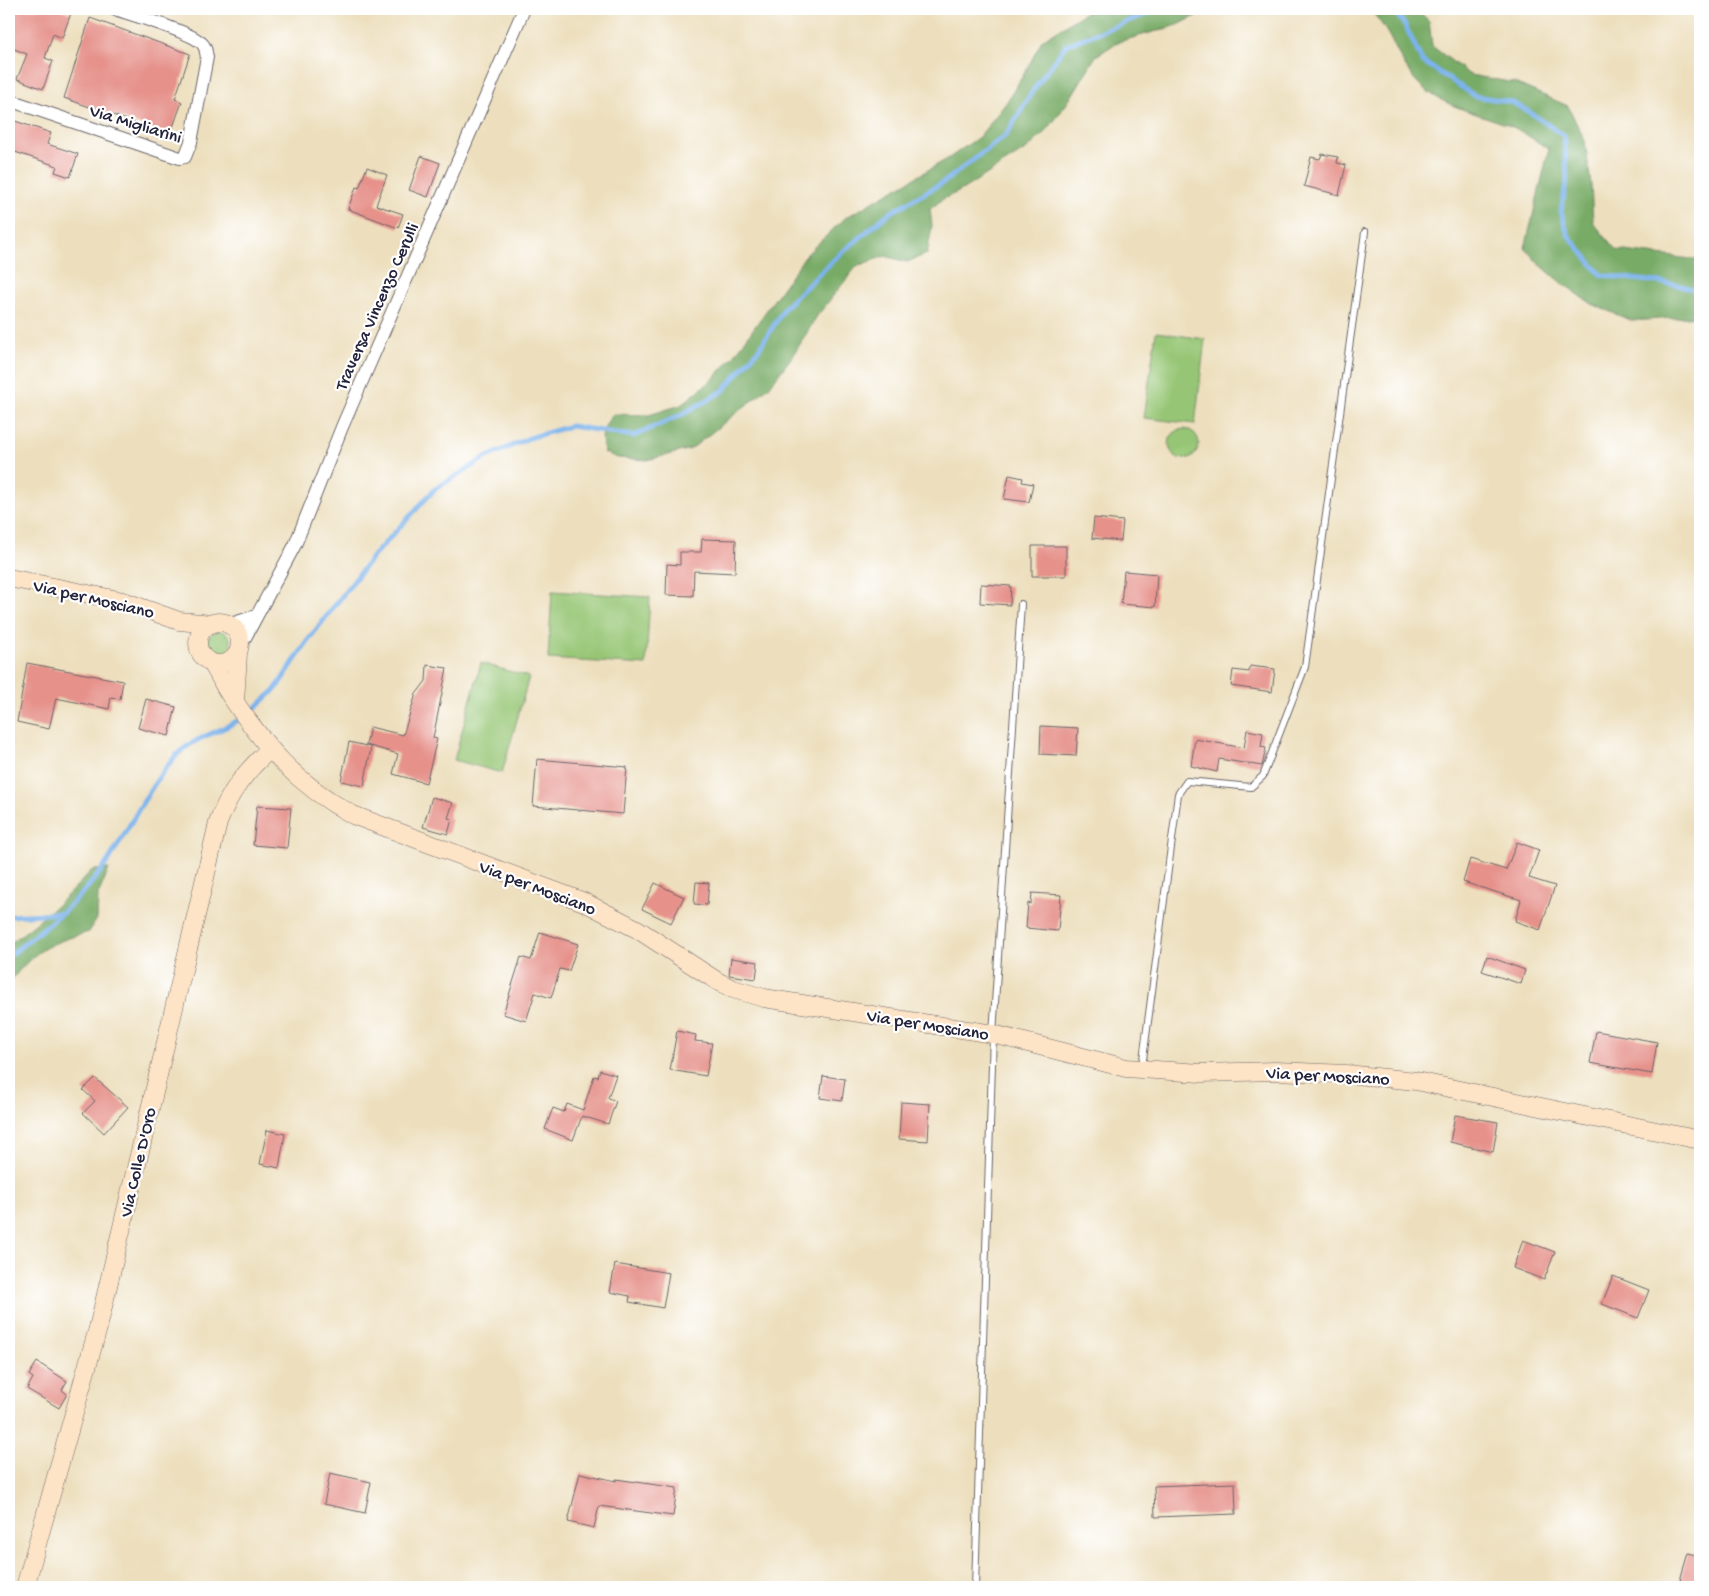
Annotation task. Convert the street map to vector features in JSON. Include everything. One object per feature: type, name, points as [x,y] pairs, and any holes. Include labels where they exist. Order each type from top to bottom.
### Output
[{"type":"main road","name":"Via per Mosciano","points":[[9,578],[123,601],[179,621],[220,624]]},
{"type":"main road","points":[[179,621],[199,646],[203,656],[211,662],[223,664],[239,650]]},
{"type":"main road","points":[[199,646],[200,635],[220,624],[238,634],[239,650],[235,702]]},
{"type":"main road","name":"Via per Mosciano","points":[[211,662],[235,702],[270,749],[301,782],[353,815],[584,902],[637,929],[733,989],[764,998],[993,1034],[1126,1068],[1201,1073],[1286,1072],[1416,1081],[1700,1140]]},
{"type":"main road","name":"Via Colle D'Oro","points":[[25,1587],[98,1328],[218,823],[227,798],[237,784],[270,749]]},
{"type":"street","name":"Via Migliarini","points":[[9,100],[180,158],[185,157],[191,142],[207,57],[205,46],[198,39],[114,9]]},
{"type":"street","name":"Traversa Vincenzo Cerulli","points":[[239,650],[295,545],[342,427],[524,9]]},
{"type":"street","points":[[220,624],[256,616]]},
{"type":"lane","points":[[1142,1069],[1178,794],[1187,781],[1251,787],[1263,776],[1305,667],[1365,232]]},
{"type":"lane","points":[[975,1587],[993,1034],[1021,604]]},
{"type":"green space","points":[[1091,9],[1210,9],[1178,25],[1118,42],[1096,56],[1068,102],[1048,129],[1027,149],[960,191],[943,199],[930,209],[932,226],[927,254],[907,262],[885,256],[857,266],[817,316],[794,354],[769,387],[691,449],[647,460],[618,458],[605,453],[602,442],[603,432],[613,414],[649,415],[681,405],[713,379],[734,356],[806,255],[845,218],[949,158],[979,137],[1006,103],[1042,40]]},
{"type":"green space","points":[[1368,9],[1417,9],[1429,21],[1432,46],[1470,75],[1515,83],[1568,106],[1585,141],[1591,184],[1593,222],[1616,250],[1700,260],[1700,316],[1632,321],[1592,304],[1559,281],[1537,262],[1525,248],[1549,149],[1513,127],[1454,106],[1432,95],[1422,87],[1407,69],[1383,26]]},
{"type":"green space","points":[[1156,332],[1205,339],[1195,424],[1144,418]]},
{"type":"green space","points":[[1184,429],[1190,430],[1198,438],[1198,450],[1190,458],[1184,459],[1178,458],[1170,450],[1169,444],[1170,438],[1178,430]]},
{"type":"green space","points":[[552,591],[650,597],[646,665],[548,659]]},
{"type":"green space","points":[[219,631],[224,632],[230,638],[230,648],[224,654],[219,655],[214,654],[208,648],[207,643],[208,638],[214,632]]},
{"type":"green space","points":[[481,663],[529,677],[502,773],[454,760]]},
{"type":"green space","points":[[109,869],[98,895],[97,919],[89,932],[52,944],[43,949],[27,962],[9,983],[9,944],[52,909],[92,870]]},
{"type":"building","points":[[9,9],[59,9],[71,13],[62,38],[53,34],[45,58],[53,61],[43,89],[17,79],[27,54],[9,47]]},
{"type":"building","points":[[90,18],[190,54],[175,99],[182,102],[170,135],[64,98]]},
{"type":"building","points":[[9,119],[51,133],[47,144],[78,154],[70,177],[55,172],[57,166],[9,150]]},
{"type":"building","points":[[1322,154],[1338,157],[1337,163],[1346,165],[1339,195],[1304,186],[1311,157],[1320,159]]},
{"type":"building","points":[[421,156],[440,163],[428,197],[409,190]]},
{"type":"building","points":[[367,167],[387,175],[376,205],[403,214],[398,228],[348,209],[356,187],[359,188]]},
{"type":"building","points":[[1009,475],[1023,478],[1022,482],[1033,484],[1029,502],[1004,499]]},
{"type":"building","points":[[1094,518],[1123,521],[1121,541],[1092,538]]},
{"type":"building","points":[[702,539],[736,540],[735,573],[694,571],[693,596],[666,595],[667,564],[680,565],[680,552],[701,552]]},
{"type":"building","points":[[1032,546],[1066,546],[1066,576],[1032,576]]},
{"type":"building","points":[[1124,571],[1157,574],[1155,607],[1121,604]]},
{"type":"building","points":[[981,584],[1011,586],[1010,605],[980,603]]},
{"type":"building","points":[[27,663],[123,681],[120,699],[111,697],[109,709],[56,698],[49,729],[17,722]]},
{"type":"building","points":[[427,665],[447,668],[433,738],[437,739],[426,783],[393,774],[398,754],[366,745],[370,727],[403,735],[416,694],[426,681]]},
{"type":"building","points":[[1250,666],[1275,669],[1272,692],[1231,686],[1233,670],[1249,672]]},
{"type":"building","points":[[146,699],[176,707],[169,736],[138,728]]},
{"type":"building","points":[[1041,726],[1078,728],[1076,756],[1040,754]]},
{"type":"building","points":[[1247,730],[1263,733],[1261,747],[1266,748],[1262,766],[1219,759],[1217,772],[1191,766],[1195,739],[1244,748]]},
{"type":"building","points":[[349,742],[371,747],[364,786],[341,781]]},
{"type":"building","points":[[537,759],[627,767],[623,814],[533,806]]},
{"type":"building","points":[[432,797],[453,803],[448,818],[452,819],[448,834],[423,827]]},
{"type":"building","points":[[257,806],[291,808],[287,848],[253,845]]},
{"type":"building","points":[[1517,842],[1539,850],[1529,878],[1555,886],[1540,930],[1515,921],[1521,900],[1463,882],[1470,859],[1506,870]]},
{"type":"building","points":[[696,882],[709,883],[707,905],[694,904]]},
{"type":"building","points":[[655,883],[684,897],[671,923],[642,909]]},
{"type":"building","points":[[1032,893],[1061,895],[1058,931],[1026,928],[1028,903],[1031,904]]},
{"type":"building","points":[[540,932],[578,944],[569,971],[560,969],[551,998],[535,993],[526,1021],[503,1014],[521,957],[531,960]]},
{"type":"building","points":[[1487,956],[1525,970],[1521,984],[1482,971]]},
{"type":"building","points":[[731,958],[758,962],[756,979],[729,975]]},
{"type":"building","points":[[677,1031],[696,1035],[695,1041],[712,1043],[706,1076],[670,1070]]},
{"type":"building","points":[[1596,1031],[1657,1042],[1652,1074],[1590,1063]]},
{"type":"building","points":[[600,1070],[616,1075],[608,1098],[616,1101],[608,1124],[582,1116],[573,1140],[545,1129],[553,1108],[564,1112],[567,1104],[583,1110],[594,1076],[598,1077]]},
{"type":"building","points":[[823,1076],[845,1079],[842,1101],[820,1098]]},
{"type":"building","points":[[95,1078],[128,1107],[104,1133],[83,1113],[95,1101],[83,1090]]},
{"type":"building","points":[[901,1102],[930,1104],[928,1141],[899,1139]]},
{"type":"building","points":[[1455,1115],[1498,1122],[1493,1152],[1450,1142]]},
{"type":"building","points":[[267,1130],[285,1134],[279,1168],[260,1164]]},
{"type":"building","points":[[1523,1240],[1555,1252],[1544,1280],[1513,1268]]},
{"type":"building","points":[[615,1264],[669,1273],[663,1308],[629,1302],[630,1296],[610,1292]]},
{"type":"building","points":[[1613,1276],[1649,1290],[1638,1318],[1602,1304]]},
{"type":"building","points":[[37,1362],[67,1381],[62,1390],[67,1394],[59,1408],[27,1389],[33,1378],[29,1375]]},
{"type":"building","points":[[330,1473],[371,1482],[365,1513],[324,1504]]},
{"type":"building","points":[[580,1473],[616,1481],[616,1479],[677,1488],[673,1516],[599,1506],[594,1528],[568,1522]]},
{"type":"building","points":[[1235,1483],[1236,1514],[1155,1517],[1154,1486]]},
{"type":"building","points":[[1688,1553],[1700,1556],[1700,1587],[1678,1587]]},
{"type":"waterway","points":[[251,712],[275,690],[309,639],[373,556],[435,489],[485,458],[529,438],[571,426],[634,436],[683,414],[723,391],[759,349],[785,307],[839,255],[888,214],[944,182],[1006,135],[1034,89],[1066,45],[1160,9]]},
{"type":"waterway","points":[[1393,9],[1406,27],[1422,61],[1475,96],[1511,102],[1531,113],[1564,136],[1567,178],[1561,212],[1568,235],[1601,275],[1673,284],[1700,291]]},
{"type":"waterway","points":[[9,956],[64,911],[88,887],[110,858],[148,794],[174,758],[196,741],[237,721]]},
{"type":"waterway","points":[[9,916],[63,913]]}]
